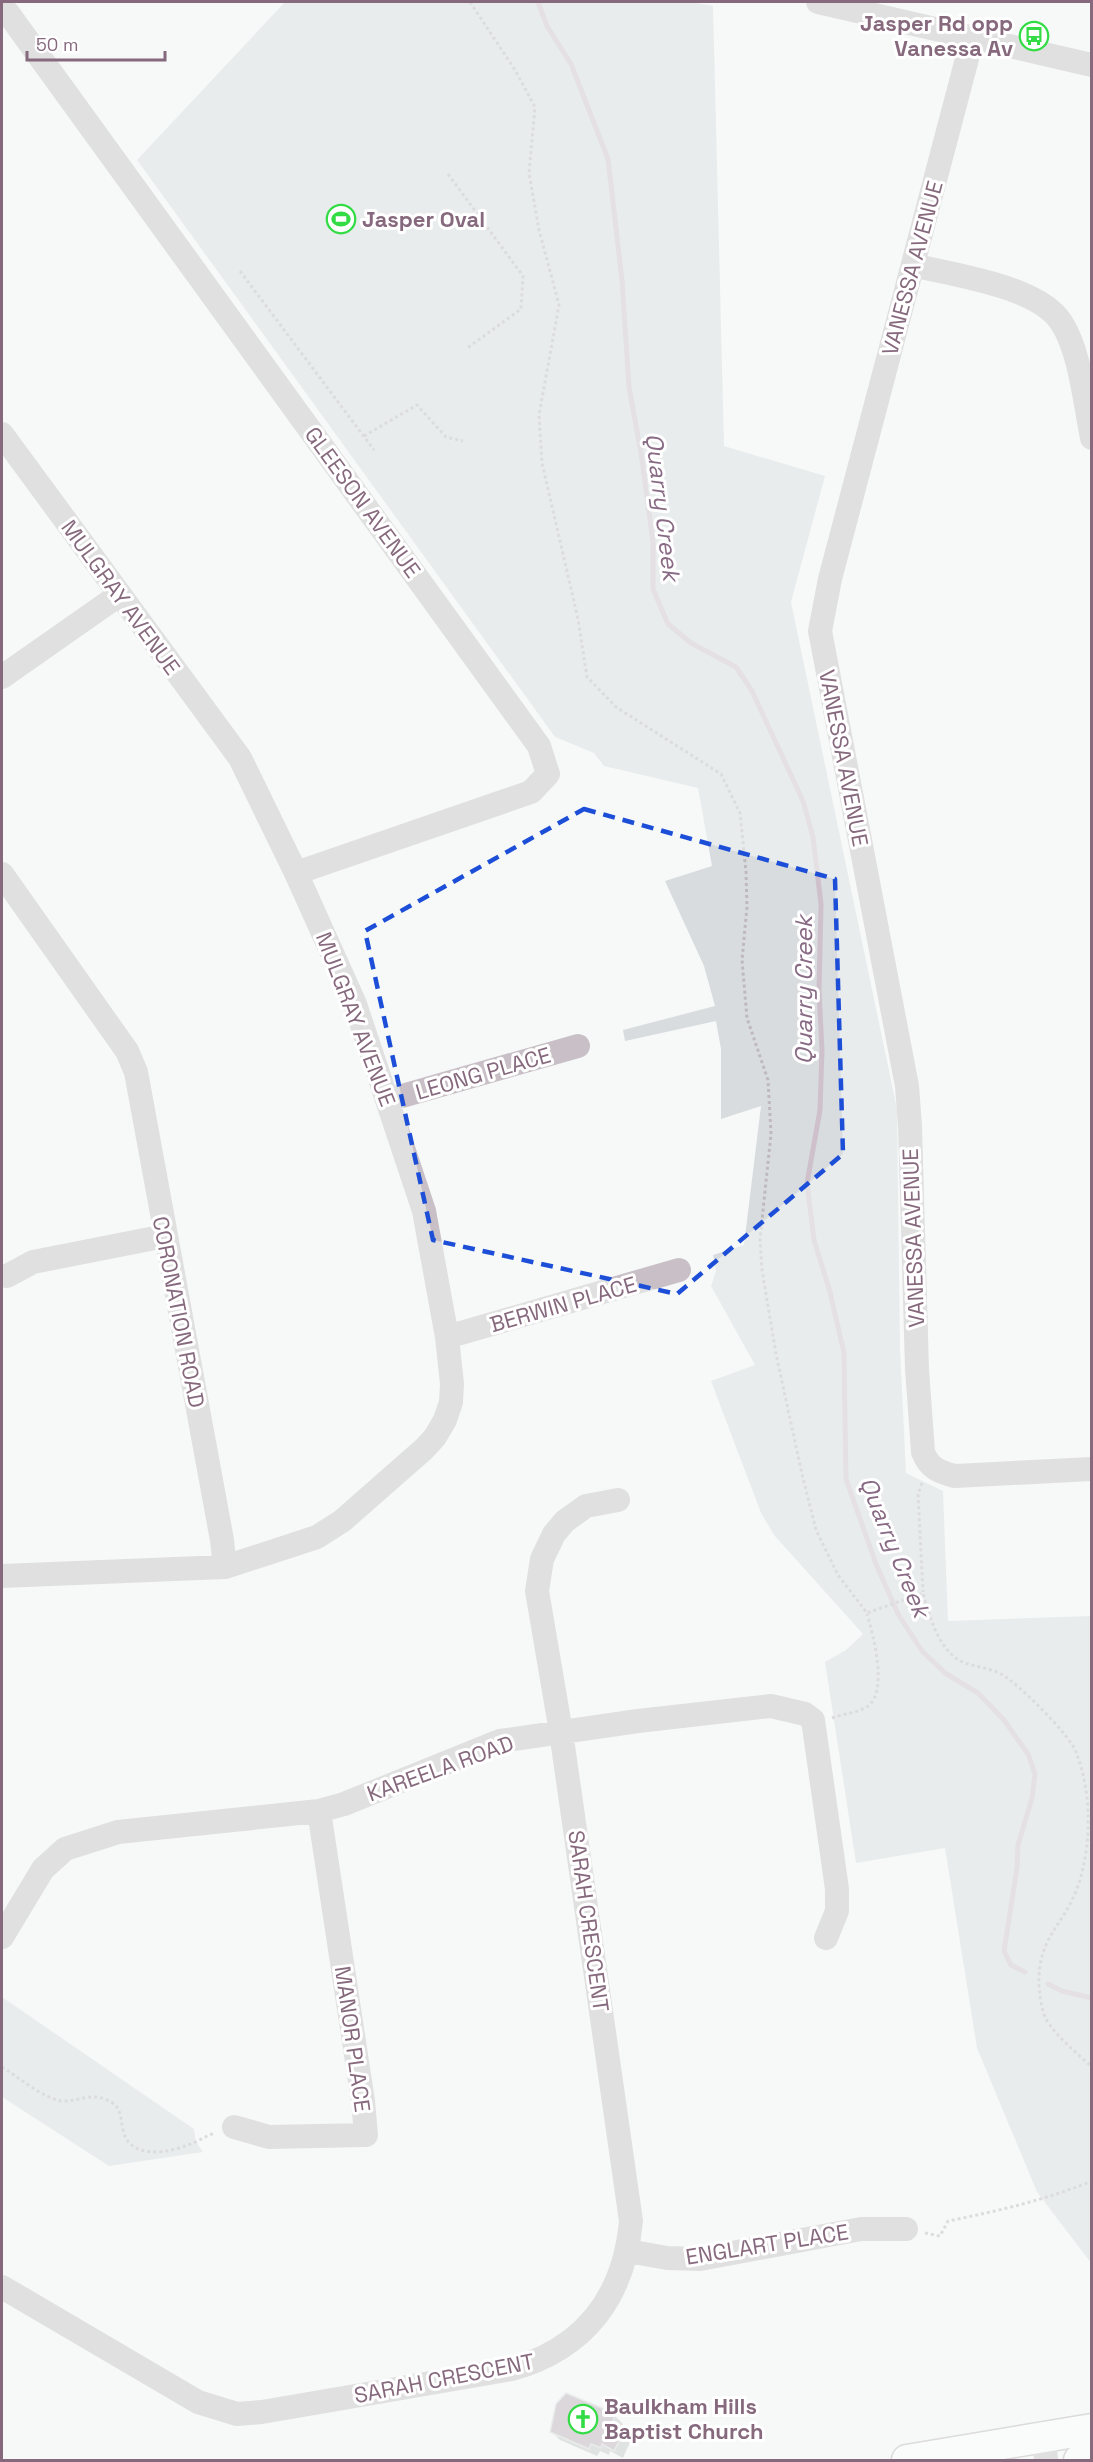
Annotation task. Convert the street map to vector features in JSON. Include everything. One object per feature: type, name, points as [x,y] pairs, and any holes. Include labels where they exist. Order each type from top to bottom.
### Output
[{"type":"main road","points":[[907,2460],[1045,2449],[1092,2429]]},
{"type":"main road","points":[[1078,2460],[1092,2458]]},
{"type":"street","points":[[818,2],[1092,65]]},
{"type":"street","name":"GLEESON AVENUE","points":[[11,11],[539,746],[548,774],[531,792],[296,873]]},
{"type":"street","name":"VANESSA AVENUE","points":[[928,1464],[923,1452],[917,1369],[907,1086],[820,631],[830,579],[973,36]]},
{"type":"street","points":[[913,265],[1023,292],[1044,305],[1061,321],[1075,356],[1092,438]]},
{"type":"street","name":"MULGRAY AVENUE","points":[[2,434],[240,758],[296,873],[355,1004],[424,1211],[447,1337],[452,1384],[451,1402],[445,1420],[435,1437],[424,1449],[342,1521],[317,1537],[225,1567]]},
{"type":"street","points":[[2,677],[119,595]]},
{"type":"street","name":"CORONATION ROAD","points":[[2,874],[128,1051],[136,1072],[217,1512],[225,1567]]},
{"type":"street","name":"LEONG PLACE","points":[[388,1100],[578,1046]]},
{"type":"street","points":[[7,1276],[33,1262],[165,1236]]},
{"type":"street","name":"BERWIN PLACE","points":[[447,1337],[679,1270]]},
{"type":"street","points":[[928,1464],[939,1472],[955,1476],[1092,1469]]},
{"type":"street","name":"SARAH CRESCENT","points":[[2,2287],[198,2402],[237,2414],[262,2412],[512,2369],[537,2362],[561,2348],[601,2309],[616,2286],[628,2251],[632,2221],[561,1732],[537,1591],[542,1559],[554,1533],[565,1521],[586,1506],[618,1500]]},
{"type":"street","points":[[2,1576],[225,1567]]},
{"type":"street","name":"KAREELA ROAD","points":[[2,1937],[43,1869],[64,1849],[118,1832],[319,1811],[344,1804],[500,1741],[771,1706],[796,1711],[813,1720]]},
{"type":"street","points":[[813,1720],[837,1889],[837,1911],[826,1938]]},
{"type":"street","name":"MANOR PLACE","points":[[234,2127],[269,2138],[366,2135],[363,2101],[319,1811]]},
{"type":"street","name":"ENGLART PLACE","points":[[628,2251],[667,2258],[700,2259],[861,2229],[906,2229]]},
{"type":"path","points":[[470,2],[515,70],[536,107],[530,173],[539,230],[559,304],[538,415],[542,463],[578,620],[587,677],[616,706],[721,774],[741,813],[747,908],[742,960],[747,1018],[768,1080],[771,1134],[760,1239],[762,1270],[776,1354],[801,1474],[816,1530],[838,1575],[867,1613],[875,1642],[878,1670],[876,1696],[866,1708],[826,1720],[813,1720]]},
{"type":"path","points":[[448,174],[523,276],[521,309],[466,349]]},
{"type":"path","points":[[240,270],[374,450]]},
{"type":"path","points":[[364,436],[417,405],[446,437],[463,441]]},
{"type":"path","points":[[928,1464],[918,1494],[923,1593],[931,1624],[952,1654],[965,1664],[1001,1673],[1063,1732],[1075,1749],[1087,1788],[1085,1859],[1077,1888],[1047,1942],[1039,1965],[1040,2003],[1054,2030],[1092,2067]]},
{"type":"path","points":[[867,1613],[923,1593]]},
{"type":"path","points":[[2,2067],[43,2094],[61,2101],[90,2095],[106,2099],[117,2106],[127,2141],[138,2150],[158,2151],[185,2146],[205,2136],[234,2127]]},
{"type":"path","points":[[906,2229],[940,2236],[948,2221],[1046,2198],[1092,2181]]},
{"type":"highlighted area","points":[[584,809],[835,879],[843,1154],[677,1294],[433,1240],[365,931]]},
{"type":"shaded area","points":[[285,2],[691,2],[713,6],[724,446],[825,476],[791,602],[897,1109],[900,1348],[906,1473],[943,1491],[948,1621],[1091,1616],[1091,2263],[1037,2192],[977,2048],[945,1848],[856,1863],[825,1662],[846,1650],[863,1634],[774,1535],[761,1513],[711,1381],[755,1365],[711,1286],[716,1271],[713,1255],[744,1245],[761,1106],[721,1119],[721,1049],[716,1021],[625,1041],[623,1030],[715,1006],[704,966],[665,881],[712,866],[698,788],[604,766],[594,753],[555,737],[137,160]]},
{"type":"shaded area","points":[[2,1997],[194,2129],[196,2142],[203,2152],[109,2166],[2,2097]]},
{"type":"building","name":"Baulkham Hills Baptist Church","points":[[566,2393],[616,2414],[612,2423],[625,2429],[614,2451],[602,2444],[601,2448],[591,2444],[589,2449],[550,2432],[556,2404]]},
{"type":"waterway","name":"Quarry Creek","points":[[538,2],[547,26],[571,64],[608,159],[622,280],[629,387],[653,542],[653,589],[668,624],[691,643],[736,667],[752,691],[803,801],[813,837],[821,904],[819,991],[822,1050],[820,1110],[807,1183],[814,1240],[830,1292],[844,1353],[846,1479],[876,1564],[898,1614],[922,1651],[945,1673],[978,1693],[1004,1720],[1028,1754],[1035,1774],[1032,1798],[1018,1845],[1017,1868],[1004,1951],[1011,1965],[1025,1972]]},
{"type":"waterway","name":"Quarry Creek","points":[[1048,1984],[1062,1991],[1092,1998]]},
{"type":"place","name":"Jasper Rd opp Vanessa Av","points":[[1034,36]]},
{"type":"place","name":"Jasper Oval","points":[[341,219]]},
{"type":"place","name":"Baulkham Hills Baptist Church","points":[[583,2419]]}]
